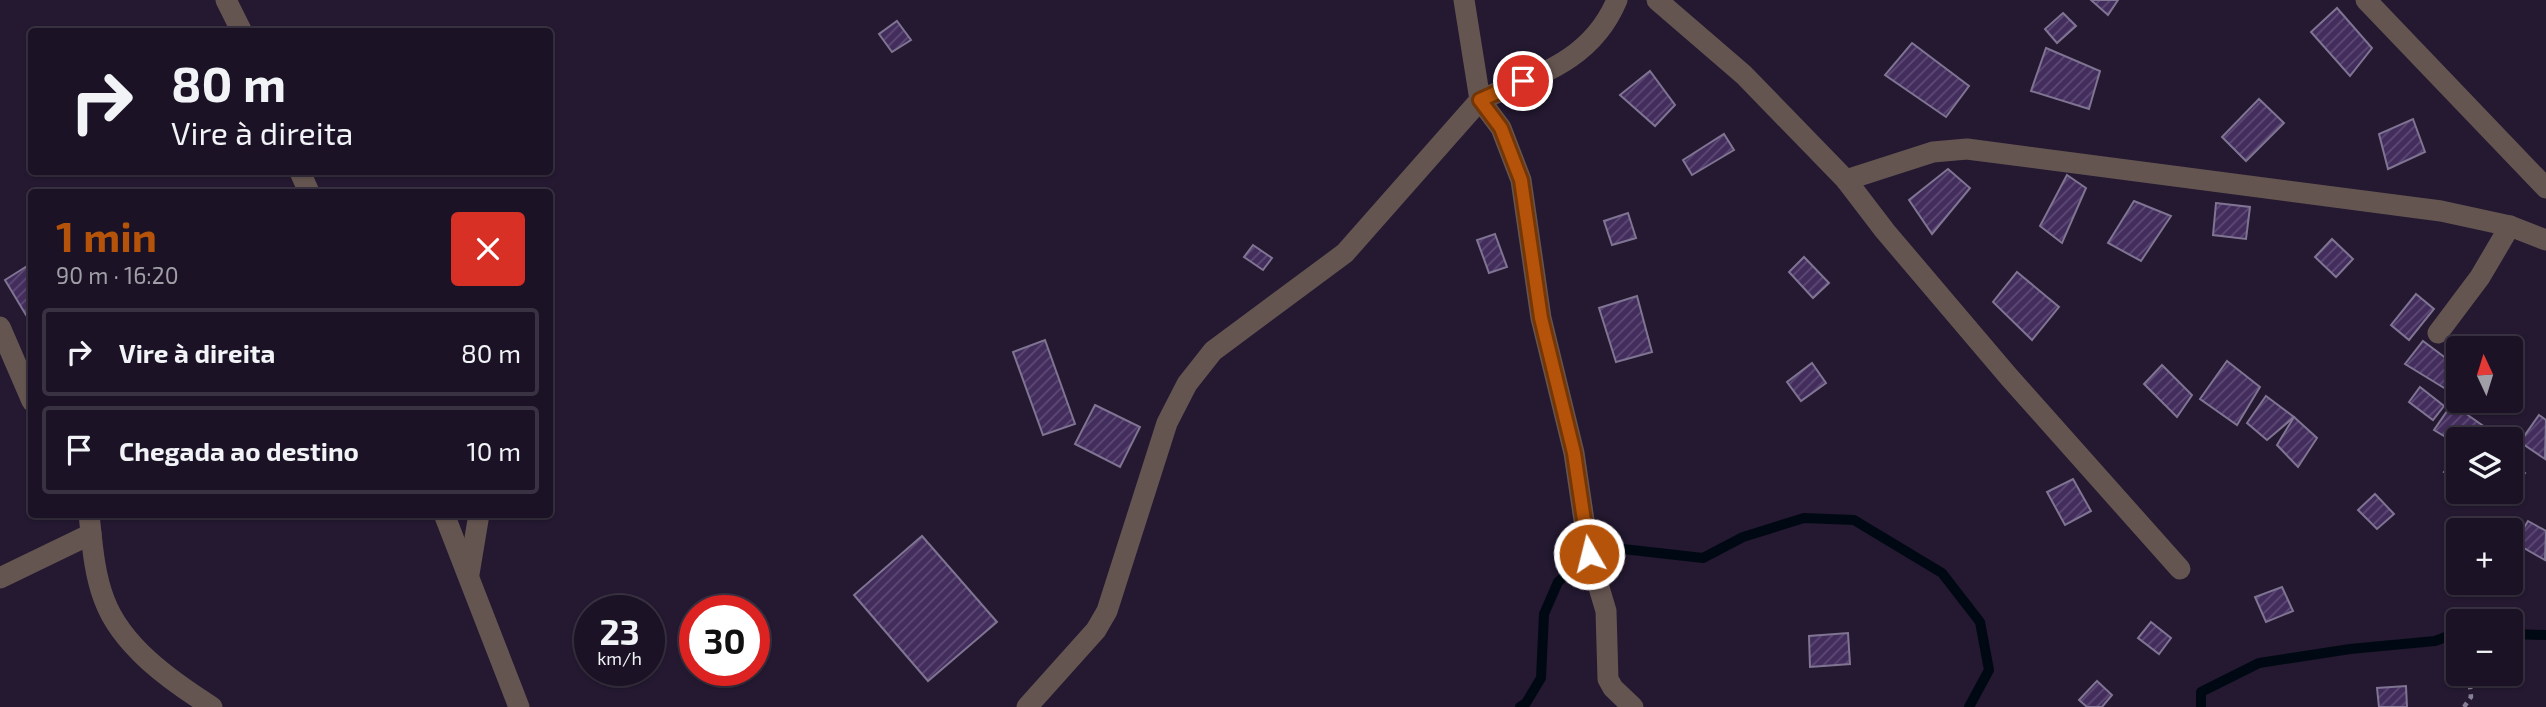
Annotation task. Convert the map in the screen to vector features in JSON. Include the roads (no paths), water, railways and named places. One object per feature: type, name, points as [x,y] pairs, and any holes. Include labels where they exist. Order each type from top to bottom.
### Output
[{"type":"street","points":[[226,0],[240,28]]},
{"type":"street","points":[[1464,0],[1480,100],[1501,128],[1521,180],[1541,318],[1574,453],[1589,554],[1606,611],[1608,680],[1633,707]]},
{"type":"street","points":[[1027,707],[1096,629],[1107,611],[1167,423],[1187,384],[1213,351],[1345,253],[1480,100],[1546,72],[1577,55],[1600,32],[1617,0]]},
{"type":"street","points":[[1657,0],[1744,75],[1846,180],[1885,231],[2009,377],[2180,569]]},
{"type":"street","points":[[2366,0],[2546,188]]},
{"type":"street","points":[[1846,180],[1933,152],[1968,149],[2441,211],[2510,226],[2546,240]]},
{"type":"street","points":[[2438,334],[2480,277],[2510,226]]},
{"type":"street","points":[[0,327],[28,392]]},
{"type":"street","points":[[446,518],[519,707]]},
{"type":"street","points":[[469,574],[477,518]]},
{"type":"street","points":[[0,578],[90,524],[104,600],[128,641],[176,684],[212,707]]},
{"type":"waterway","points":[[1520,707],[1526,703],[1541,678],[1544,614],[1558,582],[1589,554],[1623,549],[1703,558],[1743,537],[1804,518],[1854,520],[1942,573],[1980,622],[1989,670],[1969,707]]},
{"type":"waterway","points":[[2523,634],[2546,635]]},
{"type":"waterway","points":[[2201,707],[2201,692],[2259,663],[2350,649],[2435,641],[2446,637]]}]
